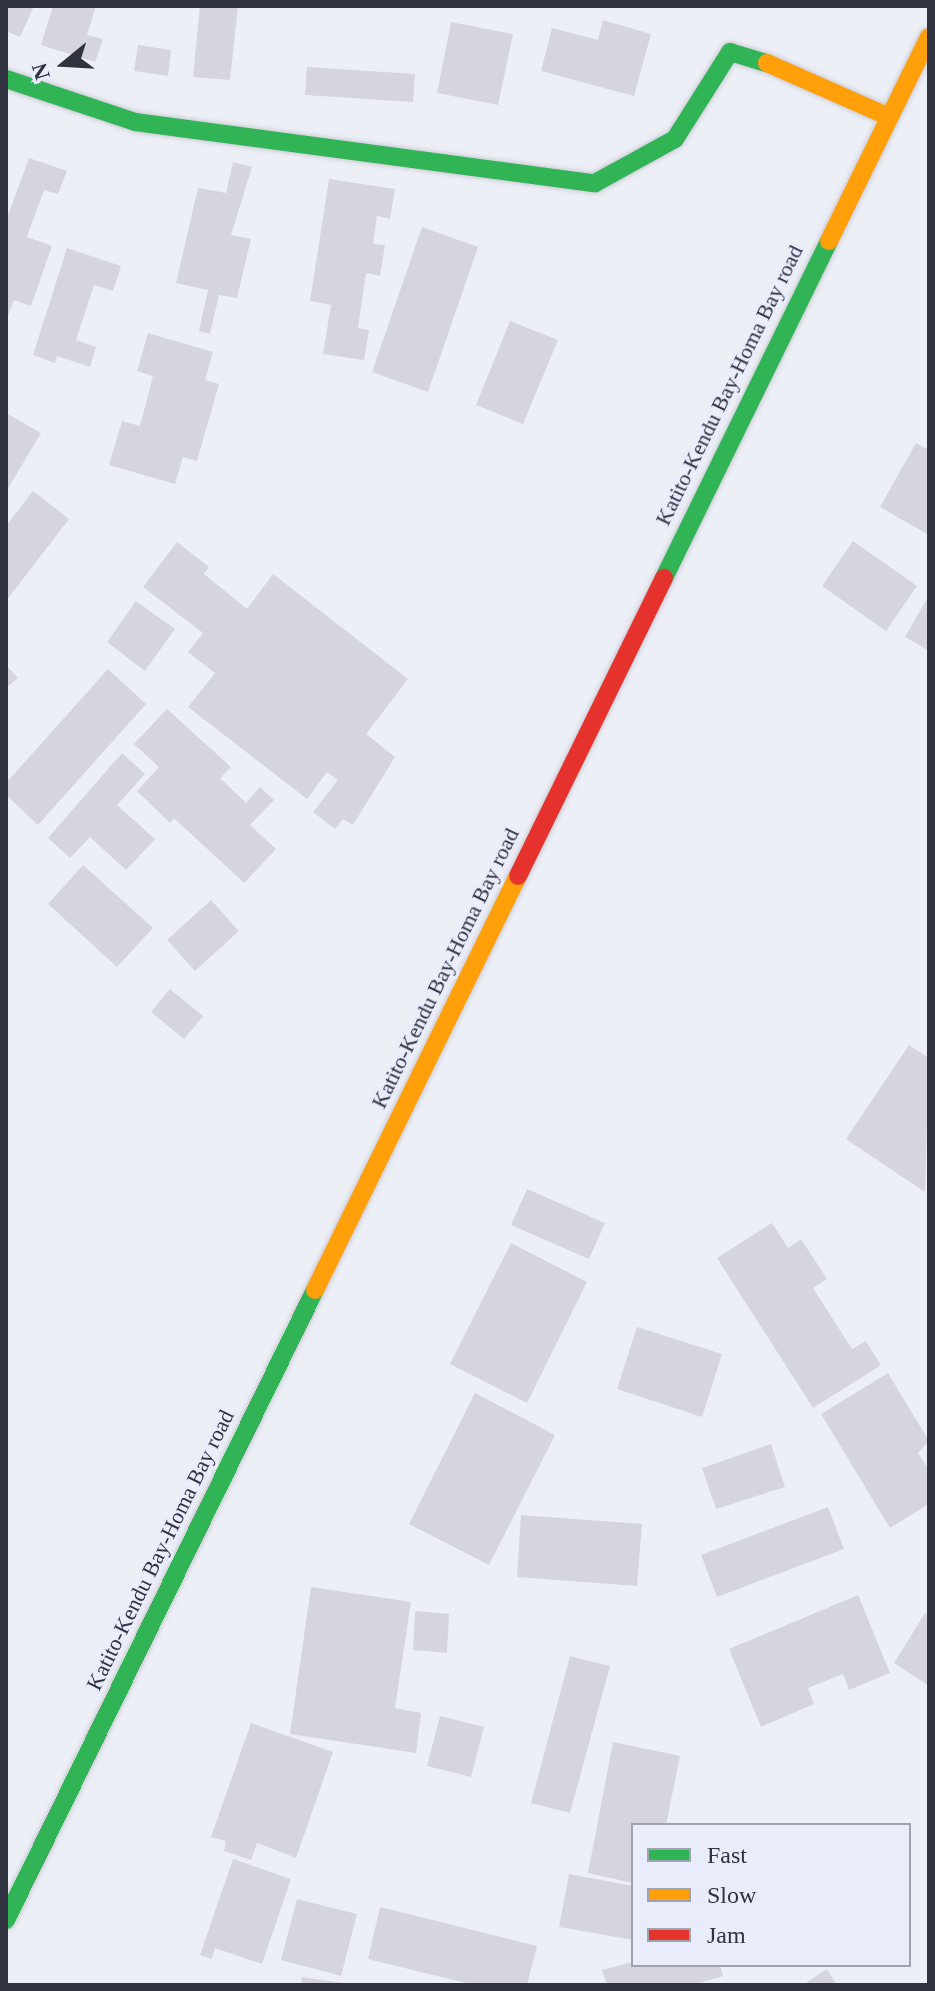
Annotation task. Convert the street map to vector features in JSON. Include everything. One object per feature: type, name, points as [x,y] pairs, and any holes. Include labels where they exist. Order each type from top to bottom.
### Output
[{"type":"main road","name":"Katito-Kendu Bay-Homa Bay road","points":[[6,1920],[887,116],[929,37]]},
{"type":"main road","points":[[6,79],[135,122],[595,183],[675,139],[730,52],[790,70],[826,93],[887,116]]},
{"type":"building","points":[[6,6],[34,6],[20,37],[6,31]]},
{"type":"building","points":[[53,6],[96,6],[87,35],[103,39],[95,62],[41,45]]},
{"type":"building","points":[[200,6],[238,6],[230,80],[193,77]]},
{"type":"building","points":[[603,20],[651,34],[634,96],[541,71],[552,28],[598,40]]},
{"type":"building","points":[[451,22],[513,34],[498,105],[437,93]]},
{"type":"building","points":[[138,45],[171,50],[168,76],[134,71]]},
{"type":"building","points":[[307,67],[415,74],[413,102],[305,95]]},
{"type":"building","points":[[29,158],[67,171],[58,194],[44,190],[27,237],[52,246],[31,306],[14,300],[6,321],[6,221]]},
{"type":"building","points":[[233,162],[252,167],[231,235],[251,239],[237,298],[219,295],[210,334],[199,331],[208,290],[176,283],[198,188],[226,193]]},
{"type":"building","points":[[329,179],[395,189],[390,219],[377,216],[373,244],[385,245],[380,276],[366,273],[358,328],[369,330],[364,360],[323,354],[331,305],[310,301]]},
{"type":"building","points":[[422,227],[478,247],[428,392],[372,372]]},
{"type":"building","points":[[67,248],[121,266],[113,291],[94,285],[76,340],[96,347],[90,367],[57,356],[55,363],[33,355]]},
{"type":"building","points":[[510,321],[558,340],[523,424],[476,405]]},
{"type":"building","points":[[148,333],[213,352],[205,380],[219,384],[197,461],[183,457],[175,484],[109,465],[122,421],[140,426],[153,376],[137,371]]},
{"type":"building","points":[[6,413],[41,433],[6,492]]},
{"type":"building","points":[[916,443],[929,450],[927,534],[880,507]]},
{"type":"building","points":[[33,491],[69,519],[6,601],[6,526]]},
{"type":"building","points":[[853,541],[917,586],[886,631],[822,586]]},
{"type":"building","points":[[177,542],[209,567],[204,574],[247,609],[273,574],[408,679],[366,734],[395,757],[353,825],[343,819],[335,829],[313,812],[338,780],[327,772],[307,799],[188,707],[215,673],[188,652],[203,633],[143,587]]},
{"type":"building","points":[[929,595],[929,651],[905,637]]},
{"type":"building","points":[[136,601],[175,629],[145,671],[107,642]]},
{"type":"building","points":[[6,665],[18,678],[6,688]]},
{"type":"building","points":[[108,669],[146,704],[38,825],[6,795],[6,783]]},
{"type":"building","points":[[167,709],[231,767],[220,778],[246,803],[260,787],[274,800],[250,825],[276,849],[244,883],[174,818],[170,823],[137,791],[159,767],[134,744]]},
{"type":"building","points":[[122,753],[145,774],[117,805],[155,839],[126,870],[90,837],[70,858],[48,838]]},
{"type":"building","points":[[83,865],[153,928],[117,967],[48,904]]},
{"type":"building","points":[[211,900],[239,931],[195,971],[167,940]]},
{"type":"building","points":[[170,989],[203,1016],[184,1039],[151,1012]]},
{"type":"building","points":[[909,1045],[929,1058],[925,1192],[846,1139]]},
{"type":"building","points":[[527,1189],[605,1223],[589,1259],[511,1225]]},
{"type":"building","points":[[772,1223],[788,1248],[801,1239],[827,1279],[813,1288],[852,1349],[866,1341],[881,1365],[813,1408],[717,1258]]},
{"type":"building","points":[[511,1243],[587,1282],[527,1403],[450,1364]]},
{"type":"building","points":[[637,1327],[722,1354],[702,1417],[617,1389]]},
{"type":"building","points":[[888,1373],[929,1441],[918,1453],[929,1470],[929,1504],[890,1528],[821,1414]]},
{"type":"building","points":[[475,1393],[555,1435],[489,1565],[409,1524]]},
{"type":"building","points":[[771,1444],[785,1487],[716,1509],[702,1468]]},
{"type":"building","points":[[828,1507],[844,1549],[717,1597],[701,1555]]},
{"type":"building","points":[[521,1515],[642,1524],[637,1586],[517,1577]]},
{"type":"building","points":[[311,1587],[411,1602],[395,1708],[421,1713],[416,1753],[290,1734]]},
{"type":"building","points":[[858,1595],[890,1673],[849,1690],[843,1674],[808,1688],[814,1704],[761,1727],[729,1649]]},
{"type":"building","points":[[415,1611],[449,1614],[447,1653],[413,1650]]},
{"type":"building","points":[[925,1613],[929,1616],[929,1686],[894,1663]]},
{"type":"building","points":[[570,1656],[610,1666],[570,1813],[531,1803]]},
{"type":"building","points":[[440,1716],[484,1727],[471,1777],[427,1766]]},
{"type":"building","points":[[251,1723],[333,1752],[296,1858],[257,1843],[251,1860],[224,1851],[226,1841],[211,1837]]},
{"type":"building","points":[[613,1742],[680,1756],[666,1823],[631,1823],[631,1883],[588,1873]]},
{"type":"building","points":[[233,1859],[291,1879],[262,1964],[215,1948],[212,1959],[200,1955]]},
{"type":"building","points":[[569,1874],[631,1886],[631,1940],[559,1927]]},
{"type":"building","points":[[297,1899],[357,1914],[341,1976],[281,1960]]},
{"type":"building","points":[[380,1907],[537,1946],[527,1985],[474,1985],[368,1959]]},
{"type":"building","points":[[631,1963],[631,1967],[721,1967],[723,1976],[693,1985],[607,1985],[602,1970]]},
{"type":"building","points":[[827,1969],[837,1985],[803,1985]]},
{"type":"building","points":[[302,1977],[343,1983],[343,1985],[301,1985]]},
{"type":"traffic: fast","points":[[6,79],[135,122],[595,183],[675,139],[730,52],[767,63]]},
{"type":"traffic: fast","points":[[664,578],[829,241]]},
{"type":"traffic: fast","points":[[6,1920],[315,1290]]},
{"type":"traffic: slow","points":[[829,241],[929,37]]},
{"type":"traffic: slow","points":[[767,63],[887,116]]},
{"type":"traffic: slow","points":[[315,1290],[518,876]]},
{"type":"traffic: jam","points":[[518,876],[664,578]]}]
